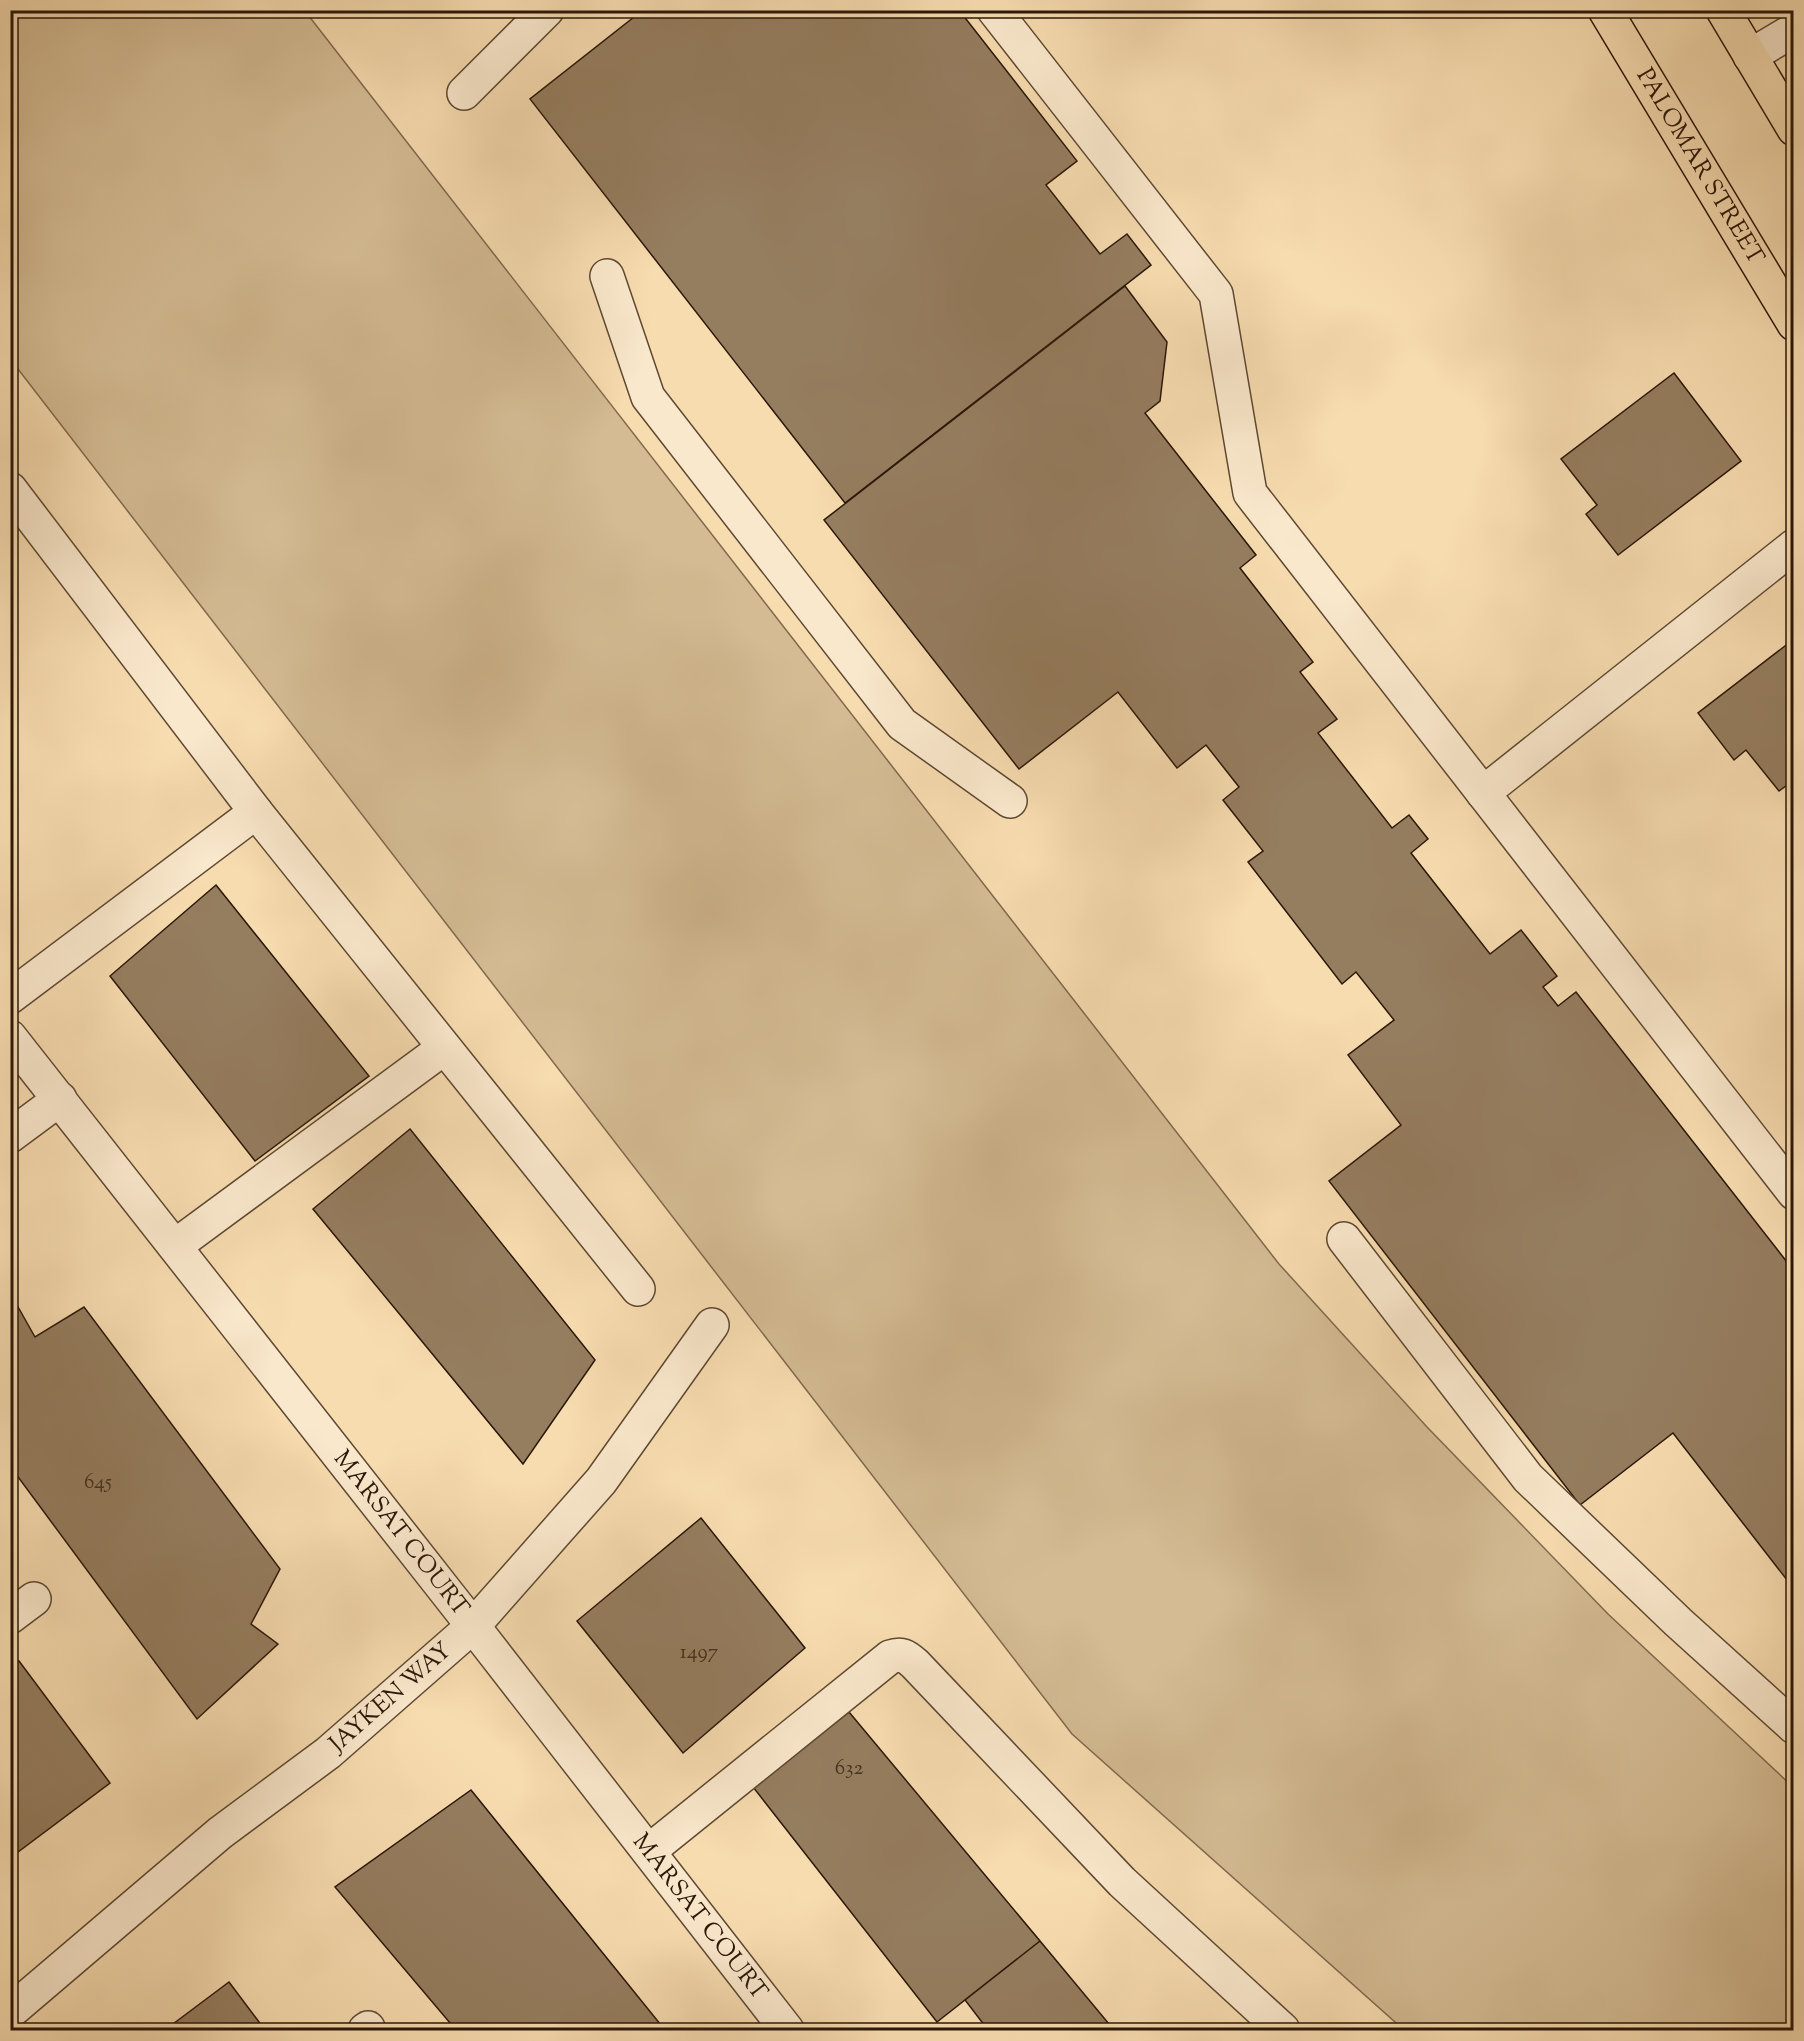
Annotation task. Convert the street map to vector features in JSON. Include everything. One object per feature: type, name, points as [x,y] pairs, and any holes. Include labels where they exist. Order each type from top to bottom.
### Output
[{"type":"main road","name":"PALOMAR STREET","points":[[1605,10],[1794,324]]},
{"type":"main road","points":[[1723,10],[1794,129]]},
{"type":"street","points":[[464,93],[548,10]]},
{"type":"street","points":[[994,10],[1216,294],[1250,493],[1794,1193]]},
{"type":"street","points":[[1750,56],[1794,30]]},
{"type":"street","points":[[607,276],[648,397],[655,407],[902,724],[1010,801]]},
{"type":"street","points":[[10,489],[256,812],[638,1289]]},
{"type":"street","points":[[1483,793],[1794,546]]},
{"type":"street","points":[[10,997],[256,812]]},
{"type":"street","name":"MARSAT COURT","points":[[10,1037],[649,1851],[780,2028]]},
{"type":"street","points":[[174,1246],[444,1048]]},
{"type":"street","points":[[10,1136],[60,1100]]},
{"type":"street","points":[[1344,1239],[1528,1478],[1678,1622],[1794,1727]]},
{"type":"street","name":"JAYKEN WAY","points":[[10,2012],[220,1833],[328,1753],[473,1626],[601,1481],[712,1325]]},
{"type":"street","points":[[649,1851],[890,1657],[900,1654],[907,1656],[915,1664],[1122,1882],[1282,2031]]},
{"type":"shaded area","points":[[22,11],[305,11],[1279,1264],[1427,1427],[1608,1614],[1793,1787],[1793,2030],[1404,2030],[1072,1734],[11,360],[10,28]]},
{"type":"building","points":[[643,10],[959,10],[1077,161],[1046,185],[1100,254],[1127,234],[1151,265],[845,503],[530,99]]},
{"type":"building","points":[[1125,286],[1167,342],[1160,401],[1145,413],[1256,555],[1240,568],[1313,662],[1300,672],[1337,719],[1318,733],[1392,828],[1409,815],[1428,839],[1411,853],[1490,954],[1521,930],[1557,976],[1543,987],[1558,1006],[1576,992],[1794,1271],[1794,1589],[1673,1433],[1580,1505],[1329,1181],[1401,1125],[1348,1055],[1394,1020],[1356,972],[1342,984],[1248,862],[1263,851],[1223,800],[1239,787],[1206,745],[1177,768],[1118,692],[1019,769],[824,520]]},
{"type":"building","points":[[1674,373],[1741,461],[1618,555],[1586,514],[1597,505],[1561,459]]},
{"type":"building","points":[[1794,639],[1794,780],[1779,791],[1746,750],[1734,760],[1698,713]]},
{"type":"building","points":[[216,885],[369,1076],[255,1161],[110,976]]},
{"type":"building","points":[[410,1129],[595,1360],[523,1464],[313,1209]]},
{"type":"building","points":[[13,1298],[35,1337],[84,1307],[280,1569],[251,1624],[278,1644],[197,1719],[10,1466],[10,1300]]},
{"type":"building","points":[[701,1518],[805,1648],[683,1753],[577,1621]]},
{"type":"building","points":[[19,1661],[110,1783],[10,1858],[10,1667]]},
{"type":"building","points":[[849,1712],[1040,1941],[937,2022],[753,1787]]},
{"type":"building","points":[[471,1790],[665,2030],[456,2030],[335,1887]]},
{"type":"building","points":[[1040,1941],[1114,2030],[988,2030],[965,2000]]},
{"type":"building","points":[[229,1982],[265,2030],[165,2030]]}]
